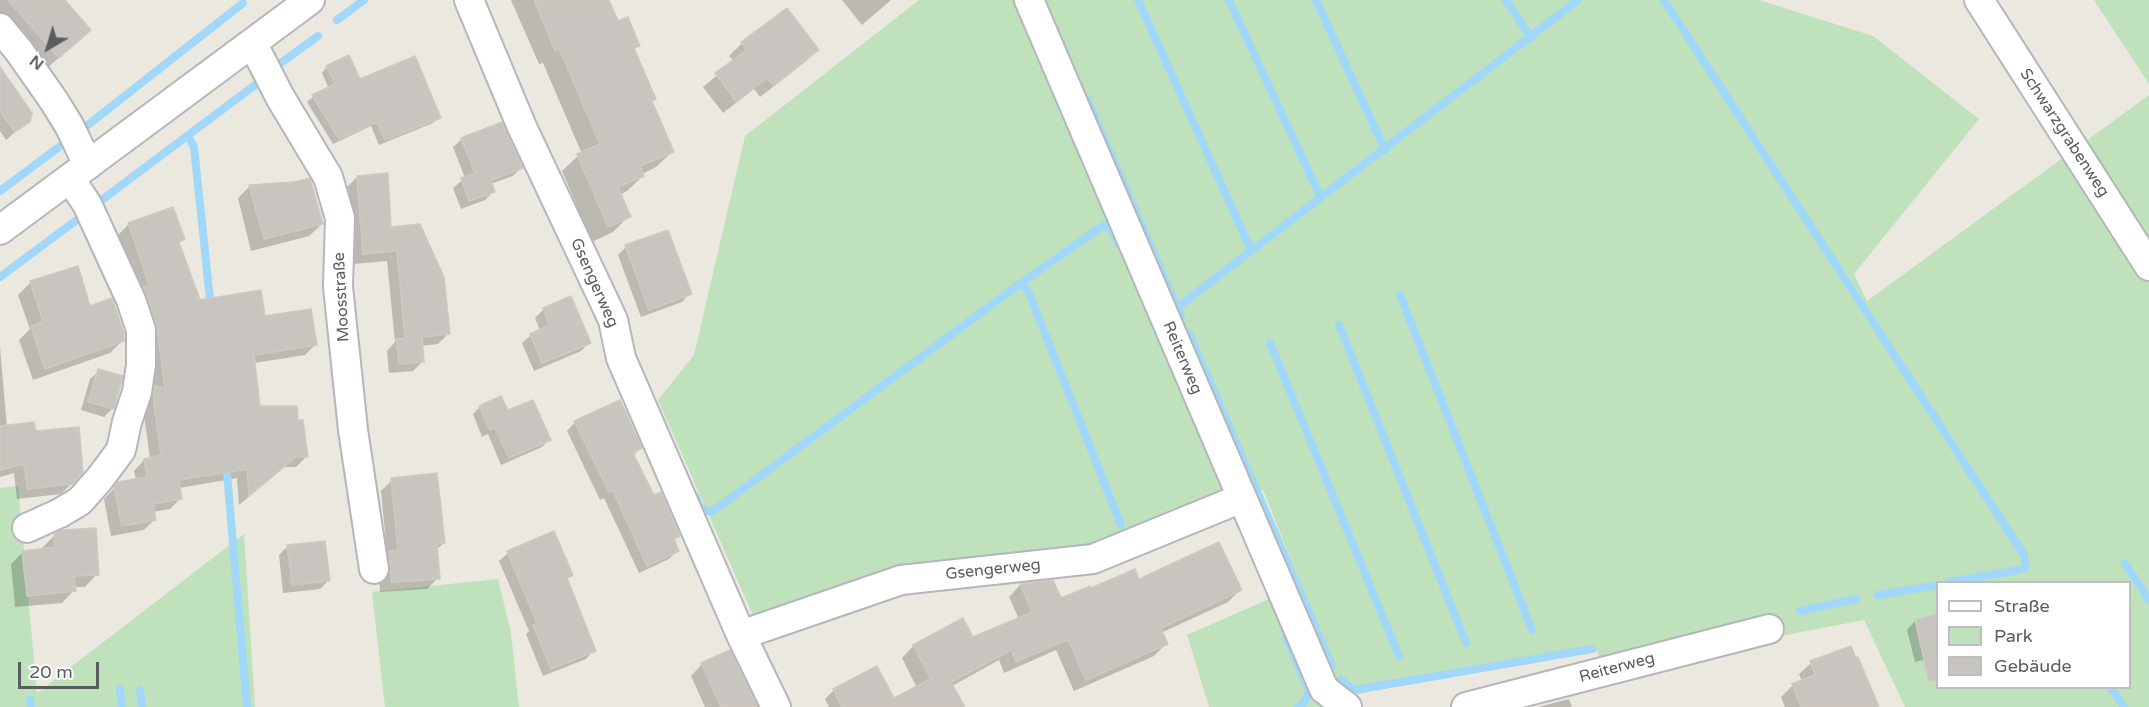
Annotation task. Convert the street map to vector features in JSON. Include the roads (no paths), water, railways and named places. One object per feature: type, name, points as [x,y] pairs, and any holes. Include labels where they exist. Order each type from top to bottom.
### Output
[{"type":"street","name":"Gsengerweg","points":[[469,0],[522,127],[613,320],[621,358],[741,634],[776,707]]},
{"type":"street","name":"Reiterweg","points":[[1029,0],[1324,689],[1347,707]]},
{"type":"street","name":"Schwarzgrabenweg","points":[[1979,0],[2149,266]]},
{"type":"street","points":[[0,230],[253,44],[307,1]]},
{"type":"street","points":[[0,28],[19,51],[70,127],[87,204],[132,300],[141,330],[141,365],[137,392],[121,450],[80,501],[27,528]]},
{"type":"street","name":"Moosstraße","points":[[253,44],[280,97],[328,177],[340,218],[338,288],[353,430],[374,569]]},
{"type":"street","name":"Gsengerweg","points":[[741,634],[902,580],[1093,559],[1242,498]]},
{"type":"street","name":"Reiterweg","points":[[1466,707],[1769,628]]},
{"type":"waterway","points":[[337,20],[364,0]]},
{"type":"waterway","points":[[1138,0],[1251,250]]},
{"type":"waterway","points":[[1229,0],[1321,198]]},
{"type":"waterway","points":[[1316,0],[1385,150]]},
{"type":"waterway","points":[[1506,0],[1531,38]]},
{"type":"waterway","points":[[1178,307],[1578,0]]},
{"type":"waterway","points":[[1664,0],[2024,555],[2026,567],[1955,581]]},
{"type":"waterway","points":[[84,128],[243,3]]},
{"type":"waterway","points":[[278,65],[318,36]]},
{"type":"waterway","points":[[99,202],[263,79]]},
{"type":"waterway","points":[[1087,99],[1181,316]]},
{"type":"waterway","points":[[188,136],[194,147],[211,309]]},
{"type":"waterway","points":[[0,191],[63,144]]},
{"type":"waterway","points":[[0,277],[78,219]]},
{"type":"waterway","points":[[696,497],[699,505],[705,511],[713,511],[1021,283],[1104,225],[1114,234],[1118,244]]},
{"type":"waterway","points":[[1021,283],[1029,293],[1121,525]]},
{"type":"waterway","points":[[1400,295],[1532,630]]},
{"type":"waterway","points":[[1339,325],[1466,643]]},
{"type":"waterway","points":[[1189,333],[1332,666]]},
{"type":"waterway","points":[[1270,343],[1399,656]]},
{"type":"waterway","points":[[226,462],[247,707]]},
{"type":"waterway","points":[[2125,563],[2149,600]]},
{"type":"waterway","points":[[1878,595],[1936,585]]},
{"type":"waterway","points":[[1800,611],[1856,599]]},
{"type":"waterway","points":[[1286,637],[1309,691],[1305,702],[1298,707]]},
{"type":"waterway","points":[[1341,680],[1355,690],[1592,649]]},
{"type":"waterway","points":[[120,689],[122,707]]},
{"type":"waterway","points":[[2112,689],[2124,707]]},
{"type":"waterway","points":[[140,690],[142,707]]},
{"type":"waterway","points":[[30,700],[31,707]]}]
